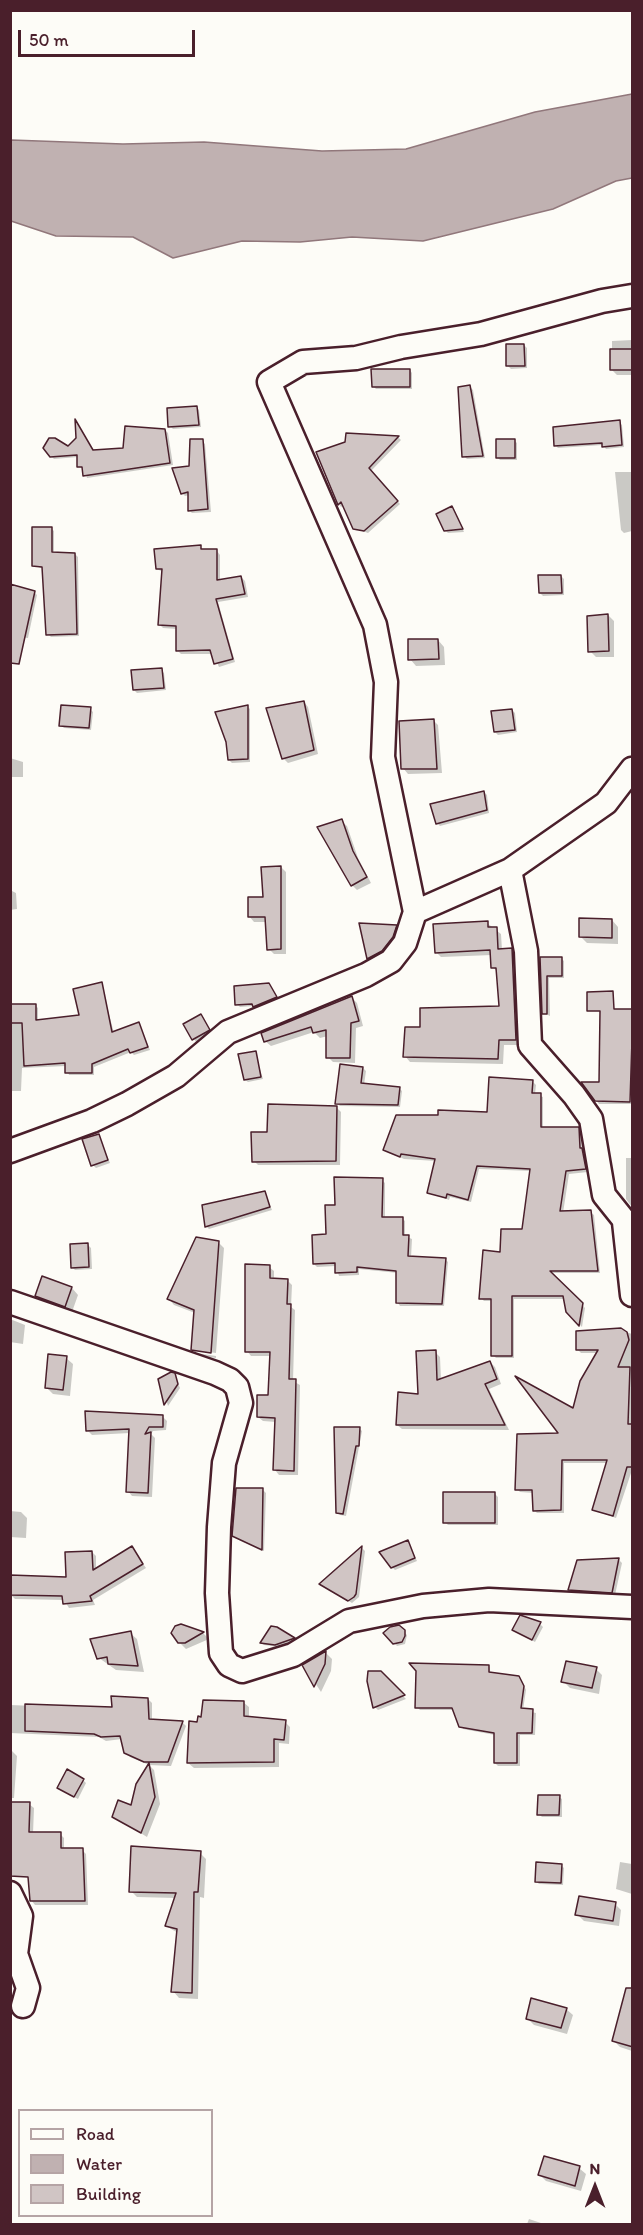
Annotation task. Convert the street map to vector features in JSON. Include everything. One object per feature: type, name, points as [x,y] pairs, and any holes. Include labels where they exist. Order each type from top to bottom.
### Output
[{"type":"street","points":[[10,1151],[92,1121],[128,1104],[176,1076],[228,1032],[366,975],[391,961],[405,943],[415,912],[383,757],[386,682],[375,625],[269,382],[303,362],[356,358],[401,347],[481,334],[602,301],[633,296]]},
{"type":"street","points":[[415,912],[510,870],[606,803],[633,769]]},
{"type":"street","points":[[510,870],[526,951],[530,1045],[574,1095],[591,1119],[604,1195],[628,1226],[633,1294]]},
{"type":"street","points":[[10,1302],[215,1373],[230,1380],[237,1387],[241,1403],[224,1463],[218,1549],[217,1593],[221,1653],[229,1665],[242,1671],[293,1655],[348,1621],[423,1606],[489,1600],[633,1607]]},
{"type":"street","points":[[10,1893],[21,1916],[16,1954],[28,1988],[23,2006]]},
{"type":"water","points":[[632,94],[632,178],[616,181],[553,209],[423,241],[352,237],[300,242],[242,241],[173,258],[133,237],[56,236],[11,221],[11,140],[123,144],[204,142],[322,151],[406,149],[535,112]]},
{"type":"building","points":[[506,344],[524,344],[525,366],[506,366]]},
{"type":"building","points":[[610,349],[633,349],[633,370],[610,370]]},
{"type":"building","points":[[371,369],[410,369],[410,387],[372,387]]},
{"type":"building","points":[[470,385],[483,456],[462,457],[458,387]]},
{"type":"building","points":[[197,406],[199,425],[168,427],[167,408]]},
{"type":"building","points":[[75,419],[93,450],[123,448],[125,426],[165,429],[170,463],[83,476],[82,467],[77,467],[77,455],[50,457],[43,448],[49,438],[55,438],[68,446],[76,438]]},
{"type":"building","points":[[620,420],[622,445],[602,447],[602,443],[554,446],[553,427]]},
{"type":"building","points":[[346,433],[399,436],[369,468],[398,501],[364,531],[353,529],[341,502],[338,505],[316,452],[345,442]]},
{"type":"building","points":[[190,439],[203,439],[208,509],[188,511],[188,492],[181,494],[172,468],[189,466]]},
{"type":"building","points":[[496,439],[515,439],[515,458],[496,458]]},
{"type":"building","points":[[452,506],[463,529],[444,531],[436,514]]},
{"type":"building","points":[[32,527],[52,527],[52,552],[75,553],[77,634],[46,635],[42,567],[32,566]]},
{"type":"building","points":[[201,545],[201,549],[217,549],[217,580],[241,576],[245,594],[216,599],[233,659],[214,664],[210,650],[176,651],[176,626],[158,625],[162,569],[156,569],[154,549]]},
{"type":"building","points":[[538,575],[561,575],[562,593],[539,593]]},
{"type":"building","points":[[10,584],[35,591],[19,664],[10,663]]},
{"type":"building","points":[[608,614],[609,651],[588,652],[587,616]]},
{"type":"building","points":[[408,639],[438,639],[439,659],[408,660]]},
{"type":"building","points":[[162,668],[164,688],[133,690],[131,670]]},
{"type":"building","points":[[304,701],[314,750],[282,759],[266,708]]},
{"type":"building","points":[[61,705],[91,707],[89,728],[59,726]]},
{"type":"building","points":[[248,705],[248,759],[228,760],[226,742],[215,712]]},
{"type":"building","points":[[512,709],[515,730],[494,732],[491,711]]},
{"type":"building","points":[[434,719],[437,769],[401,769],[399,721]]},
{"type":"building","points":[[484,791],[487,810],[436,824],[430,804]]},
{"type":"building","points":[[342,819],[353,851],[367,877],[351,886],[317,827]]},
{"type":"building","points":[[281,866],[281,949],[267,950],[265,917],[248,917],[248,897],[263,897],[261,867]]},
{"type":"building","points":[[579,918],[612,919],[612,938],[579,937]]},
{"type":"building","points":[[488,921],[488,927],[497,927],[498,949],[512,948],[516,1040],[499,1040],[498,1059],[403,1057],[405,1027],[420,1027],[420,1008],[499,1006],[496,968],[491,968],[490,950],[435,953],[433,924]]},
{"type":"building","points":[[359,923],[397,925],[393,937],[382,951],[367,959]]},
{"type":"building","points":[[540,957],[562,957],[562,976],[547,976],[547,1014],[542,1014]]},
{"type":"building","points":[[102,982],[112,1032],[139,1022],[148,1047],[130,1053],[128,1049],[92,1064],[92,1073],[65,1073],[65,1063],[24,1066],[22,1023],[10,1023],[10,1004],[36,1004],[36,1020],[79,1015],[73,989]]},
{"type":"building","points":[[269,983],[277,997],[253,1007],[252,1004],[235,1005],[234,986]]},
{"type":"building","points":[[613,991],[614,1009],[633,1009],[630,1102],[595,1101],[581,1082],[599,1082],[600,1011],[587,1011],[587,992]]},
{"type":"building","points":[[352,996],[359,1021],[351,1023],[350,1058],[326,1058],[326,1030],[313,1033],[311,1027],[264,1042],[261,1033]]},
{"type":"building","points":[[201,1014],[210,1030],[192,1040],[183,1024]]},
{"type":"building","points":[[256,1051],[261,1077],[244,1080],[238,1054]]},
{"type":"building","points":[[340,1064],[363,1067],[361,1083],[400,1087],[398,1105],[335,1104]]},
{"type":"building","points":[[489,1077],[533,1080],[532,1093],[541,1093],[541,1127],[579,1127],[580,1148],[582,1148],[586,1169],[566,1171],[560,1211],[591,1210],[598,1271],[550,1271],[583,1303],[579,1326],[566,1312],[563,1296],[512,1296],[512,1356],[491,1356],[491,1299],[479,1299],[483,1250],[500,1252],[501,1229],[522,1229],[530,1169],[477,1166],[468,1200],[447,1194],[446,1198],[427,1193],[435,1159],[401,1154],[400,1157],[383,1150],[396,1115],[438,1115],[438,1110],[487,1112]]},
{"type":"building","points":[[268,1104],[337,1106],[336,1161],[252,1162],[251,1132],[267,1132]]},
{"type":"building","points":[[99,1134],[108,1160],[91,1166],[82,1139]]},
{"type":"building","points":[[334,1177],[383,1178],[382,1217],[403,1217],[403,1235],[409,1235],[408,1256],[446,1258],[442,1304],[396,1303],[396,1271],[357,1267],[357,1272],[335,1273],[335,1263],[313,1264],[312,1235],[326,1234],[325,1205],[335,1205]]},
{"type":"building","points":[[265,1191],[270,1207],[205,1227],[202,1205]]},
{"type":"building","points":[[196,1237],[219,1241],[211,1353],[191,1350],[194,1310],[167,1299]]},
{"type":"building","points":[[88,1243],[89,1267],[71,1268],[70,1244]]},
{"type":"building","points":[[245,1264],[270,1265],[270,1278],[288,1279],[287,1304],[291,1304],[289,1379],[296,1379],[294,1471],[273,1470],[275,1418],[257,1417],[257,1395],[268,1395],[270,1352],[245,1352]]},
{"type":"building","points":[[42,1276],[72,1287],[65,1307],[35,1296]]},
{"type":"building","points":[[621,1328],[627,1332],[629,1340],[618,1367],[630,1367],[628,1424],[633,1424],[633,1467],[627,1467],[613,1516],[592,1510],[607,1460],[562,1460],[561,1510],[533,1511],[532,1490],[515,1490],[517,1434],[558,1433],[515,1376],[573,1408],[580,1381],[598,1350],[576,1350],[576,1331]]},
{"type":"building","points":[[436,1350],[437,1380],[490,1361],[497,1379],[485,1384],[505,1425],[396,1425],[398,1392],[418,1394],[416,1351]]},
{"type":"building","points":[[48,1354],[67,1356],[63,1390],[45,1388]]},
{"type":"building","points":[[171,1372],[175,1373],[178,1384],[164,1405],[158,1379]]},
{"type":"building","points":[[85,1411],[163,1415],[163,1427],[149,1427],[145,1434],[151,1432],[148,1493],[126,1492],[129,1429],[86,1431]]},
{"type":"building","points":[[334,1427],[360,1427],[359,1446],[356,1446],[343,1514],[336,1513]]},
{"type":"building","points":[[236,1488],[263,1488],[262,1550],[232,1536]]},
{"type":"building","points":[[443,1492],[495,1492],[495,1523],[443,1523]]},
{"type":"building","points":[[408,1540],[415,1558],[391,1568],[379,1552]]},
{"type":"building","points":[[132,1546],[143,1564],[90,1596],[92,1601],[63,1604],[62,1596],[10,1595],[10,1575],[66,1577],[65,1552],[92,1551],[93,1570]]},
{"type":"building","points":[[362,1546],[354,1597],[348,1601],[319,1584]]},
{"type":"building","points":[[619,1558],[612,1593],[568,1590],[577,1560]]},
{"type":"building","points":[[520,1615],[541,1622],[532,1640],[512,1630]]},
{"type":"building","points":[[181,1624],[204,1632],[185,1643],[178,1643],[171,1633],[175,1626]]},
{"type":"building","points":[[399,1625],[405,1630],[405,1636],[402,1642],[393,1644],[383,1633],[390,1627]]},
{"type":"building","points":[[271,1626],[295,1638],[275,1645],[260,1643]]},
{"type":"building","points":[[131,1631],[138,1666],[108,1664],[107,1657],[97,1659],[90,1639]]},
{"type":"building","points":[[326,1651],[325,1664],[314,1687],[302,1665]]},
{"type":"building","points":[[566,1661],[597,1667],[592,1688],[561,1682]]},
{"type":"building","points":[[409,1663],[489,1665],[489,1672],[519,1676],[524,1686],[521,1708],[533,1709],[532,1733],[517,1733],[517,1763],[494,1763],[494,1733],[459,1727],[452,1708],[415,1708],[416,1671]]},
{"type":"building","points":[[368,1671],[381,1671],[405,1695],[373,1708],[367,1681]]},
{"type":"building","points":[[111,1696],[148,1698],[149,1719],[183,1721],[168,1762],[144,1762],[124,1753],[120,1736],[101,1737],[94,1734],[25,1731],[25,1704],[112,1707]]},
{"type":"building","points":[[203,1700],[244,1701],[244,1716],[286,1720],[284,1740],[274,1739],[274,1762],[187,1763],[189,1721],[197,1722],[198,1716],[201,1717]]},
{"type":"building","points":[[149,1763],[155,1797],[141,1833],[112,1817],[118,1800],[131,1805],[136,1784]]},
{"type":"building","points":[[67,1769],[84,1779],[74,1797],[57,1788]]},
{"type":"building","points":[[538,1795],[560,1795],[559,1815],[537,1815]]},
{"type":"building","points":[[10,1802],[30,1802],[29,1832],[61,1832],[61,1848],[83,1848],[85,1901],[30,1901],[28,1877],[10,1876]]},
{"type":"building","points":[[131,1846],[201,1851],[198,1892],[194,1892],[192,1993],[171,1992],[177,1929],[165,1926],[176,1893],[129,1892]]},
{"type":"building","points":[[536,1862],[562,1864],[561,1883],[535,1882]]},
{"type":"building","points":[[579,1896],[616,1902],[613,1921],[575,1915]]},
{"type":"building","points":[[626,1988],[633,1988],[633,2047],[612,2041]]},
{"type":"building","points":[[531,1998],[567,2008],[561,2028],[526,2019]]},
{"type":"building","points":[[544,2156],[580,2166],[575,2186],[538,2175]]}]
